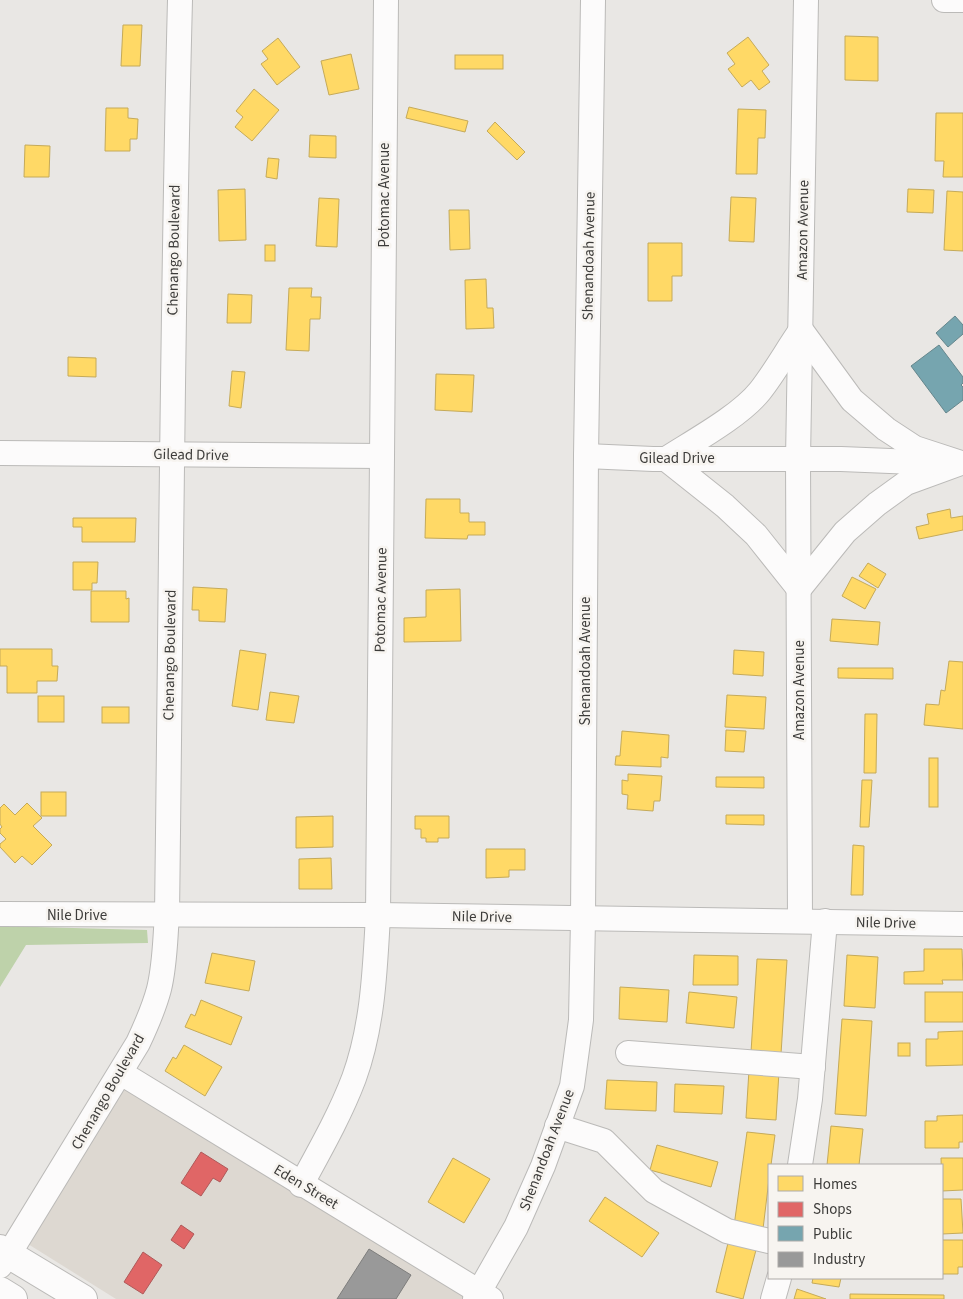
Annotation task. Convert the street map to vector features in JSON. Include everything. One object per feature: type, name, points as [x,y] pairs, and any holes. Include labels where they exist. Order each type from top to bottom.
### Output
[{"type":"main road","points":[[3,1256],[83,1299]]},
{"type":"main road","points":[[0,1291],[14,1299]]},
{"type":"street","name":"Chenango Boulevard","points":[[3,1256],[121,1073],[138,1043],[151,1015],[159,988],[165,950],[167,915],[175,198],[180,0]]},
{"type":"street","name":"Potomac Avenue","points":[[302,1185],[335,1122],[354,1077],[366,1032],[375,968],[378,915],[386,0]]},
{"type":"street","name":"Shenandoah Avenue","points":[[482,1297],[543,1166],[572,1086],[580,1029],[583,919],[586,456],[593,0]]},
{"type":"street","name":"Amazon Avenue","points":[[800,921],[798,459],[806,0]]},
{"type":"street","points":[[944,0],[963,0]]},
{"type":"street","points":[[801,330],[852,400],[886,429],[915,448],[962,463],[906,483],[877,504],[845,532],[799,589],[756,535],[724,506],[666,459],[731,416],[759,392],[801,330]]},
{"type":"street","name":"Gilead Drive","points":[[0,453],[382,456]]},
{"type":"street","name":"Gilead Drive","points":[[586,456],[666,459],[798,459]]},
{"type":"street","points":[[798,459],[962,463]]},
{"type":"street","name":"Nile Drive","points":[[0,914],[378,915],[963,924]]},
{"type":"street","points":[[800,1164],[810,1099],[825,921]]},
{"type":"street","points":[[628,1053],[813,1066]]},
{"type":"street","name":"Eden Street","points":[[121,1073],[482,1297]]},
{"type":"street","points":[[557,1126],[604,1140],[654,1191],[727,1231],[768,1241]]},
{"type":"street","points":[[773,1299],[779,1279]]},
{"type":"shaded area","points":[[108,1074],[475,1299],[116,1299],[12,1234]]},
{"type":"green space","points":[[0,926],[147,930],[148,943],[26,945],[0,987]]},
{"type":"building: Homes","points":[[123,25],[142,25],[140,66],[121,66]]},
{"type":"building: Homes","points":[[845,36],[878,37],[878,81],[845,80]]},
{"type":"building: Homes","points":[[748,37],[769,65],[762,71],[770,82],[759,90],[751,80],[742,87],[728,69],[735,64],[727,53]]},
{"type":"building: Homes","points":[[278,38],[300,67],[277,85],[261,64],[268,59],[262,51]]},
{"type":"building: Homes","points":[[351,54],[359,89],[329,95],[321,61]]},
{"type":"building: Homes","points":[[455,55],[503,55],[503,69],[455,69]]},
{"type":"building: Homes","points":[[254,89],[279,110],[252,141],[235,127],[243,117],[236,111]]},
{"type":"building: Homes","points":[[409,107],[468,121],[465,132],[406,118]]},
{"type":"building: Homes","points":[[106,108],[128,108],[128,118],[138,119],[137,139],[130,139],[130,151],[105,151]]},
{"type":"building: Homes","points":[[738,109],[766,110],[765,138],[758,138],[757,174],[736,174]]},
{"type":"building: Homes","points":[[936,113],[963,113],[963,177],[943,177],[944,161],[935,161]]},
{"type":"building: Homes","points":[[495,122],[525,152],[517,160],[487,131]]},
{"type":"building: Homes","points":[[310,135],[336,136],[336,158],[309,157]]},
{"type":"building: Homes","points":[[25,145],[50,146],[49,177],[24,177]]},
{"type":"building: Homes","points":[[268,158],[279,159],[277,179],[266,177]]},
{"type":"building: Homes","points":[[245,189],[246,240],[219,241],[218,190]]},
{"type":"building: Homes","points":[[908,189],[934,190],[933,213],[907,212]]},
{"type":"building: Homes","points":[[947,191],[963,192],[963,251],[944,250]]},
{"type":"building: Homes","points":[[731,197],[756,198],[754,242],[729,241]]},
{"type":"building: Homes","points":[[319,198],[339,199],[337,247],[316,246]]},
{"type":"building: Homes","points":[[449,210],[469,210],[470,249],[450,250]]},
{"type":"building: Homes","points":[[648,243],[682,243],[682,276],[672,276],[672,301],[648,301]]},
{"type":"building: Homes","points":[[265,245],[275,245],[275,261],[265,261]]},
{"type":"building: Homes","points":[[486,279],[487,308],[493,308],[494,328],[466,329],[465,280]]},
{"type":"building: Homes","points":[[289,288],[312,288],[311,297],[321,297],[320,319],[310,319],[309,351],[286,350]]},
{"type":"building: Homes","points":[[228,294],[252,295],[251,323],[227,323]]},
{"type":"building: Homes","points":[[68,357],[96,358],[96,377],[68,376]]},
{"type":"building: Homes","points":[[232,371],[245,372],[241,408],[229,406]]},
{"type":"building: Homes","points":[[436,374],[474,375],[472,412],[435,410]]},
{"type":"building: Homes","points":[[426,499],[460,499],[460,513],[469,513],[469,522],[485,522],[485,535],[468,535],[467,539],[425,538]]},
{"type":"building: Homes","points":[[950,509],[951,518],[963,516],[963,530],[919,539],[916,527],[929,524],[927,514]]},
{"type":"building: Homes","points":[[73,518],[136,518],[135,542],[82,542],[82,527],[73,527]]},
{"type":"building: Homes","points":[[73,562],[98,562],[97,583],[92,583],[92,590],[73,590]]},
{"type":"building: Homes","points":[[868,563],[886,574],[878,588],[859,576]]},
{"type":"building: Homes","points":[[852,577],[876,589],[865,609],[842,596]]},
{"type":"building: Homes","points":[[193,587],[227,589],[225,622],[199,621],[199,610],[192,610]]},
{"type":"building: Homes","points":[[460,589],[461,641],[404,642],[404,618],[426,617],[426,590]]},
{"type":"building: Homes","points":[[91,591],[126,591],[126,599],[129,598],[129,622],[91,622]]},
{"type":"building: Homes","points":[[832,619],[880,622],[878,645],[830,641]]},
{"type":"building: Homes","points":[[0,649],[52,649],[52,666],[58,666],[57,681],[37,681],[37,693],[7,693],[7,666],[0,666]]},
{"type":"building: Homes","points":[[240,650],[266,654],[258,710],[232,706]]},
{"type":"building: Homes","points":[[734,650],[764,652],[763,676],[733,674]]},
{"type":"building: Homes","points":[[949,661],[963,662],[963,729],[924,725],[926,704],[939,705],[941,690],[945,691]]},
{"type":"building: Homes","points":[[838,668],[893,668],[893,679],[838,678]]},
{"type":"building: Homes","points":[[270,692],[299,696],[294,723],[266,720]]},
{"type":"building: Homes","points":[[727,695],[766,697],[764,729],[725,727]]},
{"type":"building: Homes","points":[[38,696],[64,696],[64,722],[38,722]]},
{"type":"building: Homes","points":[[102,707],[129,707],[129,723],[102,723]]},
{"type":"building: Homes","points":[[865,714],[877,714],[876,773],[864,773]]},
{"type":"building: Homes","points":[[726,730],[746,731],[744,752],[725,751]]},
{"type":"building: Homes","points":[[622,731],[669,735],[668,758],[661,757],[661,767],[615,765],[616,756],[620,756]]},
{"type":"building: Homes","points":[[929,758],[938,758],[938,807],[929,807]]},
{"type":"building: Homes","points":[[628,774],[662,776],[660,801],[654,801],[653,811],[627,809],[628,795],[622,794],[622,780],[628,781]]},
{"type":"building: Homes","points":[[716,777],[764,777],[764,788],[716,787]]},
{"type":"building: Homes","points":[[862,780],[872,780],[869,827],[860,827]]},
{"type":"building: Homes","points":[[41,792],[66,792],[66,816],[41,816]]},
{"type":"building: Homes","points":[[27,803],[42,818],[33,826],[52,845],[32,865],[22,856],[15,863],[0,847],[0,844],[6,839],[0,833],[2,827],[0,824],[0,808],[4,804],[15,815]]},
{"type":"building: Homes","points":[[726,815],[764,815],[764,825],[726,824]]},
{"type":"building: Homes","points":[[333,816],[333,847],[296,848],[296,817]]},
{"type":"building: Homes","points":[[415,816],[449,816],[449,838],[438,838],[438,842],[426,842],[426,838],[421,838],[421,829],[415,829]]},
{"type":"building: Homes","points":[[853,845],[864,846],[863,895],[851,895]]},
{"type":"building: Homes","points":[[486,849],[525,849],[525,870],[509,870],[509,877],[486,878]]},
{"type":"building: Homes","points":[[331,858],[332,889],[299,889],[299,859]]},
{"type":"building: Homes","points":[[924,949],[962,949],[963,980],[942,980],[943,984],[904,984],[904,972],[924,971]]},
{"type":"building: Homes","points":[[212,953],[255,961],[249,991],[205,983]]},
{"type":"building: Homes","points":[[694,955],[738,956],[738,985],[693,985]]},
{"type":"building: Homes","points":[[847,955],[878,957],[875,1008],[844,1006]]},
{"type":"building: Homes","points":[[757,959],[787,960],[781,1054],[751,1052]]},
{"type":"building: Homes","points":[[620,987],[669,990],[667,1022],[619,1019]]},
{"type":"building: Homes","points":[[689,992],[737,997],[734,1028],[686,1023]]},
{"type":"building: Homes","points":[[925,992],[963,992],[963,1022],[925,1022]]},
{"type":"building: Homes","points":[[201,1000],[242,1017],[231,1045],[185,1027],[191,1014],[195,1016]]},
{"type":"building: Homes","points":[[842,1019],[872,1021],[866,1116],[835,1114]]},
{"type":"building: Homes","points":[[963,1031],[963,1065],[926,1066],[926,1039],[938,1039],[938,1032]]},
{"type":"building: Homes","points":[[898,1043],[910,1043],[910,1056],[898,1056]]},
{"type":"building: Homes","points":[[184,1045],[222,1067],[205,1096],[165,1071],[173,1057],[176,1059]]},
{"type":"building: Homes","points":[[749,1070],[779,1072],[776,1120],[746,1118]]},
{"type":"building: Homes","points":[[607,1080],[657,1082],[656,1111],[605,1109]]},
{"type":"building: Homes","points":[[675,1084],[724,1086],[722,1114],[674,1112]]},
{"type":"building: Homes","points":[[963,1115],[963,1142],[959,1142],[959,1148],[925,1148],[925,1121],[937,1121],[937,1116]]},
{"type":"building: Homes","points":[[831,1126],[863,1129],[859,1164],[827,1164]]},
{"type":"building: Homes","points":[[747,1132],[775,1135],[771,1164],[768,1164],[768,1187],[763,1229],[734,1226]]},
{"type":"building: Homes","points":[[657,1145],[718,1162],[711,1187],[650,1170]]},
{"type":"building: Homes","points":[[453,1158],[490,1179],[464,1223],[428,1202]]},
{"type":"building: Homes","points":[[941,1158],[963,1158],[963,1190],[943,1191],[943,1164],[941,1164]]},
{"type":"building: Homes","points":[[605,1197],[659,1233],[642,1257],[589,1221]]},
{"type":"building: Homes","points":[[943,1199],[961,1199],[963,1233],[943,1234]]},
{"type":"building: Homes","points":[[943,1240],[963,1240],[963,1267],[958,1267],[958,1274],[943,1274]]},
{"type":"building: Homes","points":[[728,1243],[756,1250],[743,1299],[716,1292]]},
{"type":"building: Homes","points":[[813,1279],[841,1279],[839,1287],[812,1283]]},
{"type":"building: Homes","points":[[797,1289],[826,1299],[794,1299]]},
{"type":"building: Homes","points":[[850,1294],[944,1295],[944,1299],[850,1299]]},
{"type":"building: Shops","points":[[201,1152],[228,1169],[220,1182],[213,1178],[201,1196],[181,1183]]},
{"type":"building: Shops","points":[[181,1225],[194,1234],[184,1249],[171,1240]]},
{"type":"building: Shops","points":[[143,1252],[162,1265],[143,1294],[124,1282]]},
{"type":"building: Public","points":[[955,316],[963,325],[963,334],[948,347],[936,333]]},
{"type":"building: Public","points":[[939,345],[963,377],[961,385],[963,387],[963,400],[946,413],[911,366]]},
{"type":"building: Industry","points":[[369,1249],[411,1275],[396,1299],[337,1299]]}]
